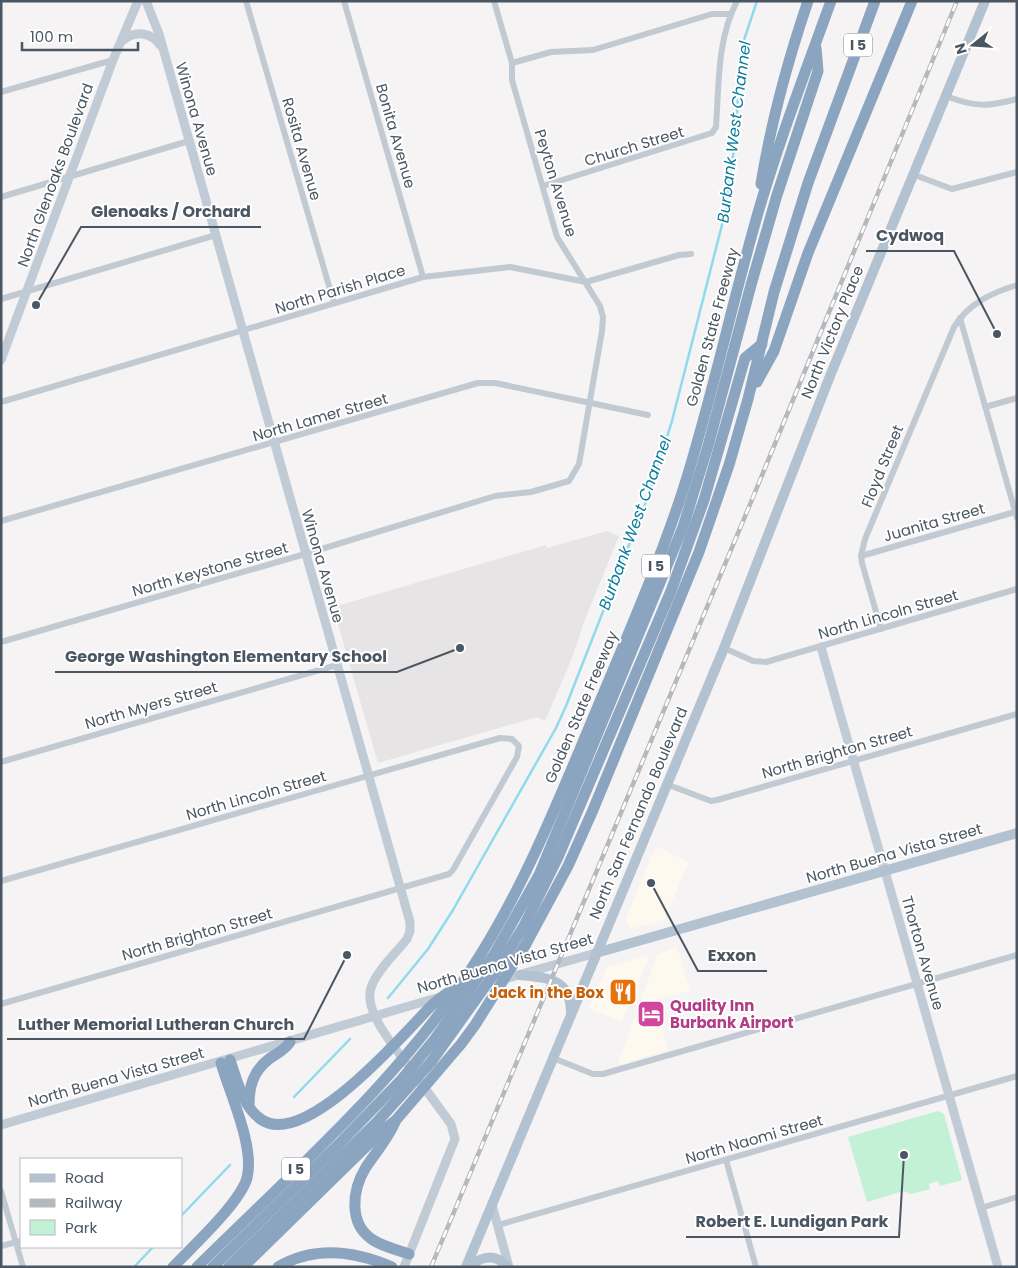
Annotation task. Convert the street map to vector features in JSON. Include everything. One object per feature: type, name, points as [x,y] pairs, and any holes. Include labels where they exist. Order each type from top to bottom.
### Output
[{"type":"highway","points":[[754,225],[768,144],[798,30],[808,1]]},
{"type":"highway","name":"Golden State Freeway","points":[[197,1267],[402,1078],[479,957],[516,892],[546,830],[656,564],[696,447],[754,225],[831,1]]},
{"type":"highway","name":"I 5","points":[[243,1267],[383,1130],[396,1120],[461,1044],[526,944],[568,866],[590,818],[682,597],[729,465],[748,399],[774,292],[808,183],[875,1]]},
{"type":"highway","points":[[748,399],[774,351],[808,253],[912,1]]},
{"type":"highway","points":[[229,1267],[377,1122],[402,1078],[451,1017],[495,953],[554,841],[683,528],[708,446],[777,195],[818,71],[816,44]]},
{"type":"highway","points":[[213,1267],[402,1078],[454,1032],[524,926],[558,857],[671,590],[704,500],[745,358],[762,344]]},
{"type":"highway","points":[[225,1061],[249,1107],[260,1119],[276,1126],[297,1122],[333,1100],[409,1032],[432,1005],[461,983]]},
{"type":"highway","points":[[249,1107],[249,1090],[260,1067],[284,1051],[290,1042]]},
{"type":"highway","points":[[173,1267],[234,1202],[246,1180],[247,1152],[225,1061]]},
{"type":"highway","points":[[396,1120],[391,1132],[366,1168],[357,1187],[354,1202],[356,1218],[363,1231],[373,1240],[409,1254]]},
{"type":"highway","points":[[278,1267],[302,1256],[333,1252],[363,1256],[392,1267]]},
{"type":"main road","name":"North Victory Place","points":[[724,648],[852,321],[985,1]]},
{"type":"main road","name":"North San Fernando Boulevard","points":[[467,1267],[724,648]]},
{"type":"main road","name":"North Buena Vista Street","points":[[596,953],[1017,833]]},
{"type":"main road","points":[[520,975],[548,978],[561,984],[570,997],[571,1015]]},
{"type":"main road","points":[[467,1267],[489,1257],[500,1260],[508,1267]]},
{"type":"street","name":"North Glenoaks Boulevard","points":[[1,360],[113,60],[138,1]]},
{"type":"street","name":"Winona Avenue","points":[[146,1],[151,9],[164,52],[216,235],[400,888],[410,931],[407,939],[372,983],[370,1000],[384,1034],[451,1124],[455,1140],[409,1254]]},
{"type":"street","name":"Rosita Avenue","points":[[246,1],[334,303]]},
{"type":"street","name":"Bonita Avenue","points":[[344,1],[423,277]]},
{"type":"street","name":"Peyton Avenue","points":[[494,1],[512,63],[512,80],[560,243],[600,306],[603,317],[578,464],[569,481]]},
{"type":"street","name":"Church Street","points":[[543,186],[705,137],[714,131],[722,48],[730,14],[737,1]]},
{"type":"street","points":[[512,63],[551,52],[593,50],[712,14],[730,14]]},
{"type":"street","points":[[120,43],[131,35],[145,34],[155,39],[164,52]]},
{"type":"street","points":[[1,92],[113,60]]},
{"type":"street","points":[[946,96],[967,104],[988,106],[1017,99]]},
{"type":"street","points":[[1,197],[189,142]]},
{"type":"street","points":[[912,174],[952,190],[1017,172]]},
{"type":"street","points":[[1,299],[216,235]]},
{"type":"street","name":"North Parish Place","points":[[1,402],[423,277],[510,267],[586,282],[679,255],[692,254]]},
{"type":"street","points":[[1016,515],[960,318],[987,296],[1017,285]]},
{"type":"street","name":"Floyd Street","points":[[861,556],[865,539],[944,348],[960,318]]},
{"type":"street","name":"North Lamer Street","points":[[1,521],[478,384],[495,383],[648,415]]},
{"type":"street","points":[[985,407],[1017,398]]},
{"type":"street","name":"North Keystone Street","points":[[1,642],[305,554],[495,496],[531,492],[569,481]]},
{"type":"street","name":"Juanita Street","points":[[861,556],[1016,515]]},
{"type":"street","points":[[861,556],[881,629]]},
{"type":"street","name":"North Lincoln Street","points":[[724,648],[753,661],[766,662],[1017,590]]},
{"type":"street","name":"Thorton Avenue","points":[[821,647],[998,1267]]},
{"type":"street","name":"North Myers Street","points":[[1,762],[337,665]]},
{"type":"street","name":"North Brighton Street","points":[[666,784],[711,801],[717,800],[1017,714]]},
{"type":"street","name":"North Lincoln Street","points":[[1,881],[500,738],[507,737],[517,743]]},
{"type":"street","name":"North Brighton Street","points":[[1,1004],[449,874],[517,757],[519,750],[517,743]]},
{"type":"street","name":"North Buena Vista Street","points":[[1,1125],[596,953]]},
{"type":"street","points":[[553,1058],[594,1074],[603,1074],[1017,955]]},
{"type":"street","name":"North Naomi Street","points":[[498,1225],[1017,1076]]},
{"type":"street","points":[[726,1160],[756,1267]]},
{"type":"street","points":[[1,1191],[19,1242],[23,1267]]},
{"type":"street","points":[[981,1208],[1017,1197]]},
{"type":"street","points":[[492,1205],[508,1267]]},
{"type":"street","points":[[1,1246],[19,1242]]},
{"type":"street","points":[[404,1267],[409,1254]]},
{"type":"shaded area","points":[[607,531],[619,536],[584,622],[572,658],[545,721],[537,717],[378,763],[333,607],[546,545],[547,548]]},
{"type":"shaded area","points":[[656,846],[689,862],[664,920],[630,929],[625,920]]},
{"type":"shaded area","points":[[677,947],[690,991],[654,1001],[668,1050],[617,1065],[657,955]]},
{"type":"shaded area","points":[[650,955],[622,1022],[588,1008],[607,967]]},
{"type":"green space","points":[[938,1111],[944,1114],[962,1180],[940,1186],[938,1181],[929,1184],[930,1189],[911,1194],[903,1191],[867,1202],[848,1137]]},
{"type":"waterway","name":"Burbank West Channel","points":[[388,998],[428,949],[453,910],[556,728],[649,494],[672,421],[726,209],[735,141],[741,49],[757,1]]},
{"type":"waterway","name":"Burbank West Channel","points":[[294,1097],[350,1039]]},
{"type":"waterway","name":"Burbank West Channel","points":[[182,1215],[230,1165]]},
{"type":"waterway","name":"Burbank West Channel","points":[[134,1267],[152,1248]]},
{"type":"railway","points":[[431,1267],[751,502],[957,1]]},
{"type":"place","name":"Glenoaks / Orchard","points":[[36,305]]},
{"type":"place","name":"Cydwoq","points":[[997,334]]},
{"type":"place","name":"George Washington Elementary School","points":[[460,648]]},
{"type":"place","name":"Exxon","points":[[651,883]]},
{"type":"place","name":"Luther Memorial Lutheran Church","points":[[347,955]]},
{"type":"place","name":"Jack in the Box","points":[[623,992]]},
{"type":"place","name":"Quality Inn Burbank Airport","points":[[651,1014]]},
{"type":"place","name":"Robert E. Lundigan Park","points":[[904,1155]]}]
